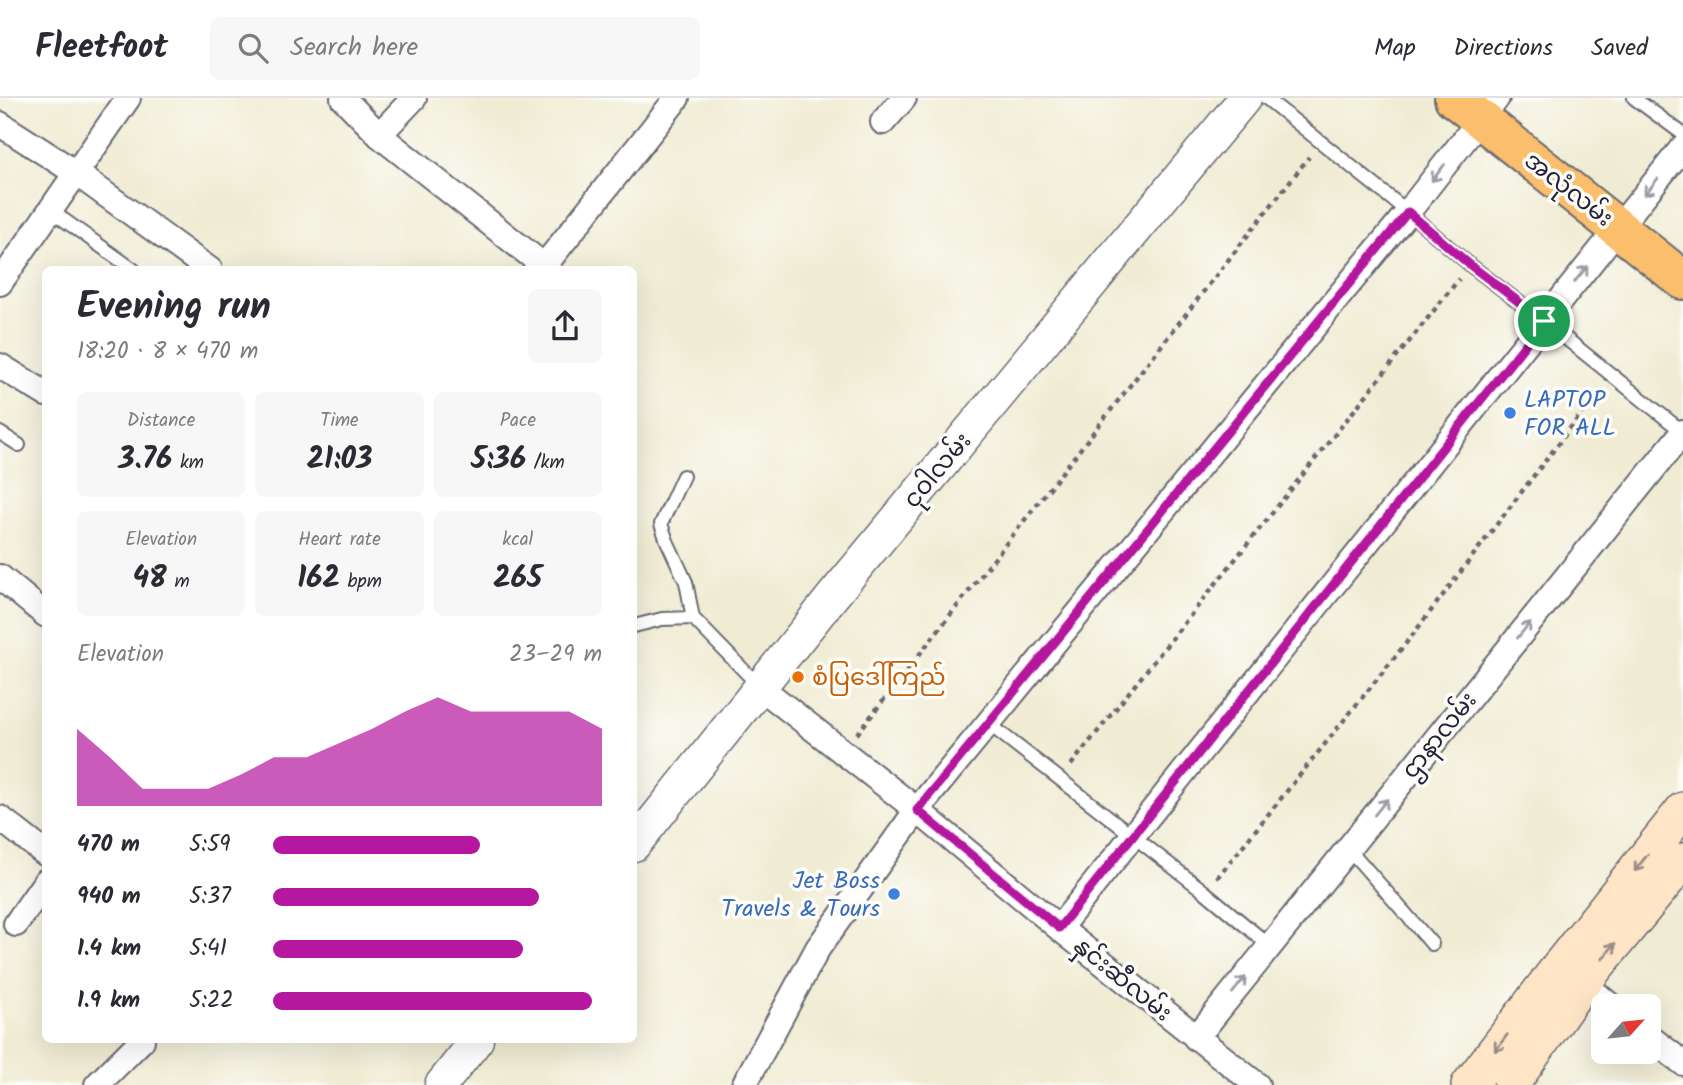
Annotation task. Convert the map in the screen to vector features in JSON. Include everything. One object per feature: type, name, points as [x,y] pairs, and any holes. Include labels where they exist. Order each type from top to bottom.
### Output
[{"type":"main road","name":"အလုံလမ်း","points":[[1477,105],[1683,281]]},
{"type":"main road","points":[[1511,1085],[1572,974],[1683,810]]},
{"type":"main road","points":[[1469,1085],[1572,974],[1683,861]]},
{"type":"street","points":[[0,283],[128,98]]},
{"type":"street","points":[[343,98],[379,135],[540,266]]},
{"type":"street","points":[[379,135],[414,98]]},
{"type":"street","points":[[544,266],[677,98]]},
{"type":"street","points":[[883,122],[904,98]]},
{"type":"street","name":"ငုဝါလမ်း","points":[[637,841],[832,597],[1245,98]]},
{"type":"street","points":[[744,1085],[818,948],[917,810],[1408,212],[1477,105]]},
{"type":"street","points":[[0,124],[76,173],[204,266]]},
{"type":"street","points":[[1059,928],[1683,147]]},
{"type":"street","points":[[0,366],[42,392]]},
{"type":"street","name":"ဌာနာလမ်း","points":[[1196,1038],[1683,432]]},
{"type":"street","points":[[0,577],[42,612]]},
{"type":"street","name":"နှင်းဆီလမ်း","points":[[760,687],[917,810],[1059,928],[1257,1085]]},
{"type":"street","points":[[0,818],[42,851]]},
{"type":"street","points":[[16,925],[42,887]]},
{"type":"street","points":[[1572,974],[1596,994]]},
{"type":"street","points":[[97,1085],[139,1043]]},
{"type":"street","points":[[441,1085],[475,1043]]},
{"type":"street","points":[[1661,1046],[1683,1063]]},
{"type":"lane","points":[[1266,98],[1470,265],[1683,432]]},
{"type":"lane","points":[[1634,98],[1683,134]]},
{"type":"lane","points":[[50,210],[128,266]]},
{"type":"lane","points":[[0,433],[19,445]]},
{"type":"lane","points":[[683,476],[661,524],[686,582],[694,618],[760,687]]},
{"type":"lane","points":[[637,625],[662,619],[694,618]]},
{"type":"lane","points":[[989,724],[1270,946]]},
{"type":"lane","points":[[1348,848],[1432,944]]},
{"type":"path","points":[[843,752],[1320,142]]},
{"type":"path","points":[[1060,778],[1470,265]]},
{"type":"path","points":[[1205,892],[1411,637],[1612,374]]},
{"type":"place","name":"LAPTOP FOR ALL","points":[[1510,413]]},
{"type":"place","name":"စံပြဒေါ်ကြည်","points":[[798,677]]},
{"type":"place","name":"Jet Boss Travels & Tours","points":[[894,894]]},
{"type":"route","points":[[1408,212],[1470,265],[1544,321],[1059,928],[917,810],[1408,212]]}]
